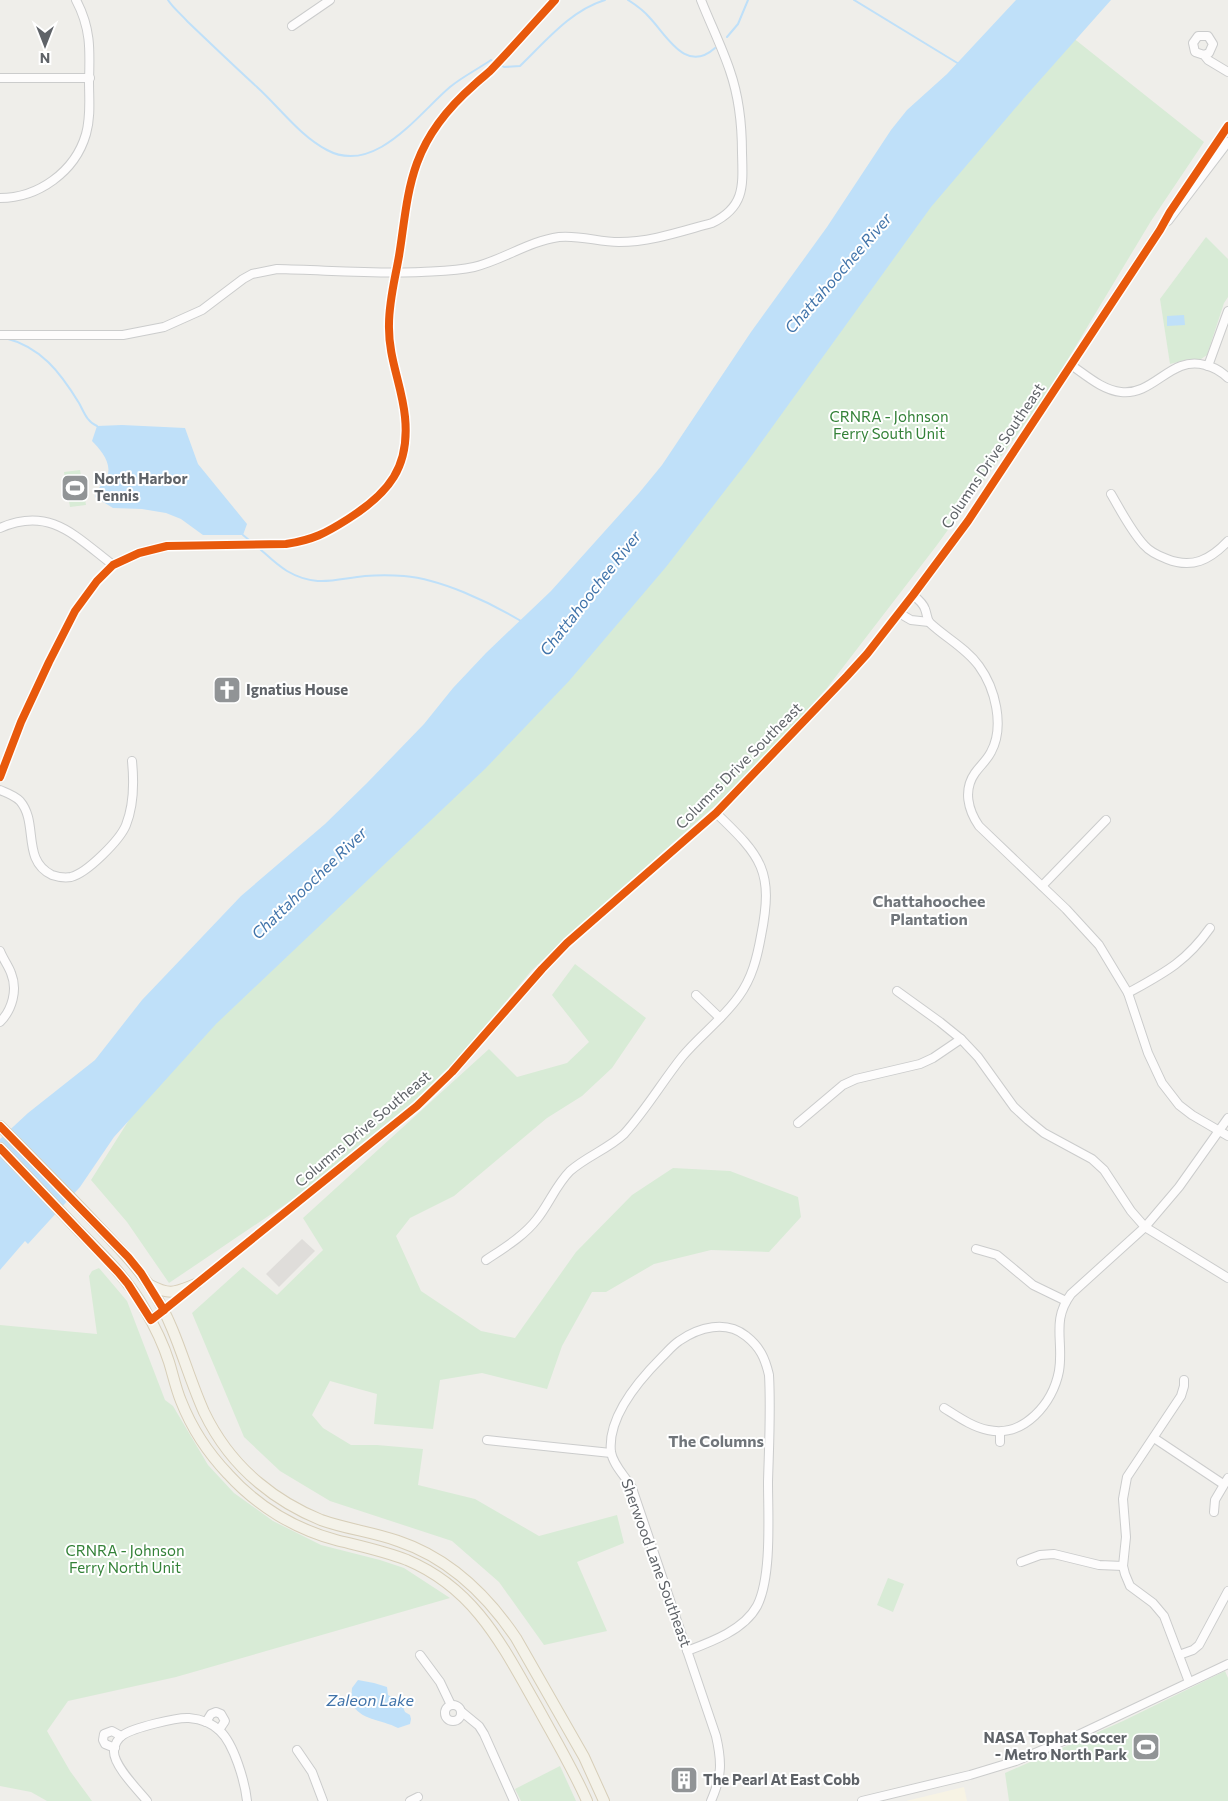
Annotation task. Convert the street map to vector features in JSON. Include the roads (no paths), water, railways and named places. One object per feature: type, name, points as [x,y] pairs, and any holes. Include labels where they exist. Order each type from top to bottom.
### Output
[{"type":"main road","points":[[0,1126],[128,1257],[149,1285],[164,1310],[179,1342],[198,1397],[210,1422],[232,1456],[258,1483],[307,1514],[338,1525],[401,1542],[434,1558],[461,1575],[490,1603],[516,1638],[584,1756],[604,1801]]},
{"type":"main road","points":[[0,1148],[128,1284],[150,1320],[162,1345],[180,1400],[200,1439],[229,1475],[263,1506],[301,1528],[336,1540],[384,1552],[410,1562],[441,1580],[467,1600],[479,1613],[505,1649],[570,1765],[587,1801]]},
{"type":"main road","points":[[149,1285],[161,1291],[172,1293],[196,1284]]},
{"type":"street","points":[[0,198],[33,192],[46,185],[72,163],[80,148],[89,120],[90,78],[88,32],[84,15],[76,0]]},
{"type":"street","points":[[292,26],[330,0]]},
{"type":"street","points":[[0,776],[21,722],[75,611],[97,581],[113,565],[139,553],[167,546],[251,543],[286,544],[304,541],[327,532],[367,507],[392,482],[404,453],[405,432],[404,406],[393,366],[389,338],[389,307],[411,183],[417,162],[426,143],[448,112],[501,60],[556,0]]},
{"type":"street","points":[[0,336],[123,335],[164,327],[202,310],[243,279],[263,271],[277,269],[396,273],[450,271],[474,267],[501,259],[537,242],[557,238],[580,237],[618,242],[647,240],[712,223],[723,218],[732,210],[740,198],[743,182],[742,129],[738,101],[730,71],[701,0]]},
{"type":"street","points":[[1204,55],[1208,60],[1228,72]]},
{"type":"street","points":[[0,78],[90,78]]},
{"type":"street","name":"Columns Drive Southeast","points":[[150,1320],[417,1106],[452,1072],[567,943],[716,813],[847,676],[913,595],[972,514],[1228,126]]},
{"type":"street","name":"Columns Drive Southeast","points":[[1160,230],[1174,215],[1228,142]]},
{"type":"street","points":[[1208,366],[1228,311]]},
{"type":"street","points":[[1071,365],[1102,386],[1113,391],[1125,393],[1144,388],[1168,371],[1183,364],[1194,363],[1208,366],[1228,378]]},
{"type":"street","points":[[1111,494],[1142,544],[1160,557],[1179,563],[1197,563],[1214,555],[1228,541]]},
{"type":"street","points":[[0,528],[13,522],[29,519],[54,523],[113,565]]},
{"type":"street","points":[[913,595],[923,605],[928,622]]},
{"type":"street","points":[[899,613],[910,620],[928,622],[972,657],[984,673],[993,695],[997,714],[997,738],[992,751],[971,780],[968,797],[970,812],[978,826],[1066,909],[1099,945],[1128,992],[1148,1053],[1162,1083],[1179,1105],[1192,1115],[1228,1136]]},
{"type":"street","points":[[0,790],[14,796],[23,806],[33,854],[38,863],[53,875],[62,878],[71,877],[84,871],[114,845],[121,835],[127,823],[134,784],[132,761]]},
{"type":"street","points":[[486,1260],[517,1239],[532,1226],[558,1186],[575,1167],[613,1144],[624,1134],[682,1057],[739,997],[753,971],[764,921],[767,897],[764,875],[755,854],[742,838],[716,813]]},
{"type":"street","points":[[1042,886],[1106,820]]},
{"type":"street","points":[[1128,992],[1159,976],[1183,960],[1192,952],[1210,928]]},
{"type":"street","points":[[0,951],[10,971],[14,986],[10,1007],[0,1022]]},
{"type":"street","points":[[897,991],[961,1039],[978,1057],[1014,1106],[1028,1120],[1044,1133],[1092,1159],[1104,1170],[1131,1211],[1145,1227],[1228,1278]]},
{"type":"street","points":[[696,995],[720,1018]]},
{"type":"street","points":[[798,1123],[843,1085],[856,1079],[920,1064],[933,1058],[961,1039]]},
{"type":"street","points":[[944,1408],[976,1426],[1000,1432],[1018,1428],[1039,1412],[1052,1391],[1058,1373],[1058,1327],[1066,1301],[1145,1227],[1179,1187],[1228,1118]]},
{"type":"street","points":[[976,1249],[997,1255],[1033,1285],[1066,1301]]},
{"type":"street","points":[[487,1440],[611,1453],[615,1426],[624,1404],[639,1381],[676,1342],[694,1332],[724,1326],[735,1328],[755,1344],[763,1354],[769,1375],[768,1507],[764,1584],[757,1606],[745,1620],[728,1633],[688,1651]]},
{"type":"street","points":[[1184,1380],[1181,1396],[1127,1477],[1123,1499],[1126,1537],[1123,1566],[1130,1586],[1153,1603],[1164,1616],[1189,1682]]},
{"type":"street","points":[[1000,1432],[1000,1442]]},
{"type":"street","points":[[1154,1438],[1226,1481],[1215,1500],[1214,1512]]},
{"type":"street","name":"Sherwood Lane Southeast","points":[[611,1453],[632,1488],[716,1736],[720,1754],[720,1776],[711,1801]]},
{"type":"street","points":[[1021,1562],[1040,1555],[1054,1554],[1099,1565],[1123,1566]]},
{"type":"street","points":[[1179,1655],[1193,1650],[1199,1645],[1228,1591]]},
{"type":"street","points":[[420,1655],[440,1682],[451,1705]]},
{"type":"street","points":[[863,1801],[950,1780],[1016,1761],[1080,1734],[1228,1664]]},
{"type":"street","points":[[462,1712],[458,1720],[449,1720],[445,1717],[447,1707],[456,1705],[484,1734],[514,1801]]},
{"type":"street","points":[[206,1722],[211,1714],[216,1712],[221,1714],[225,1720],[219,1730]]},
{"type":"street","points":[[147,1801],[118,1763],[115,1758],[115,1748],[121,1736],[130,1731],[177,1718],[188,1718],[206,1722],[219,1730],[234,1753],[247,1801]]},
{"type":"street","points":[[115,1748],[105,1744],[103,1740],[104,1734],[112,1731],[121,1736]]},
{"type":"street","points":[[297,1750],[312,1772],[323,1801]]},
{"type":"street","points":[[410,1801],[418,1797]]},
{"type":"water","name":"Chattahoochee River","points":[[1016,0],[1111,0],[931,207],[747,462],[666,567],[569,681],[486,768],[216,1024],[114,1137],[80,1187],[28,1244],[25,1241],[0,1270],[0,1139],[28,1113],[95,1060],[142,1000],[241,896],[325,824],[367,783],[424,724],[453,688],[486,653],[551,591],[639,493],[662,465],[751,332],[827,227],[891,130],[907,110],[947,74]]},
{"type":"water","points":[[1184,315],[1185,325],[1167,326],[1167,316]]},
{"type":"water","points":[[122,425],[185,428],[198,464],[247,524],[243,535],[203,535],[181,519],[166,513],[142,509],[113,508],[95,497],[108,475],[106,459],[92,441],[97,426]]},
{"type":"water","name":"Zaleon Lake","points":[[358,1680],[387,1687],[388,1695],[401,1702],[405,1712],[410,1715],[410,1724],[398,1728],[360,1713],[351,1702],[352,1688]]},
{"type":"waterway","points":[[168,0],[188,22],[308,137],[327,150],[345,156],[362,155],[379,148],[395,138],[455,83],[491,60],[494,62]]},
{"type":"waterway","points":[[501,65],[504,67],[520,66],[570,19],[581,11],[605,0]]},
{"type":"waterway","points":[[628,0],[645,13],[670,42],[686,55],[695,57],[705,55],[715,48]]},
{"type":"waterway","points":[[727,37],[738,24],[748,0]]},
{"type":"waterway","points":[[854,0],[959,64]]},
{"type":"waterway","points":[[5,338],[29,348],[48,362],[57,371],[88,419],[97,426]]},
{"type":"waterway","points":[[243,535],[249,540]]},
{"type":"waterway","points":[[260,549],[283,569],[307,579],[326,581],[380,575],[418,578],[464,592],[521,621]]},
{"type":"place","name":"North Harbor Tennis","points":[[75,488]]},
{"type":"place","name":"Ignatius House","points":[[227,690]]},
{"type":"place","name":"NASA Tophat Soccer - Metro North Park","points":[[1146,1747]]},
{"type":"place","name":"The Pearl At East Cobb","points":[[684,1780]]},
{"type":"district","name":"Chattahoochee Plantation","points":[[929,910]]},
{"type":"district","name":"The Columns","points":[[716,1441]]},
{"type":"park label","name":"CRNRA - Johnson Ferry South Unit","points":[[889,426]]},
{"type":"park label","name":"CRNRA - Johnson Ferry North Unit","points":[[125,1560]]}]
